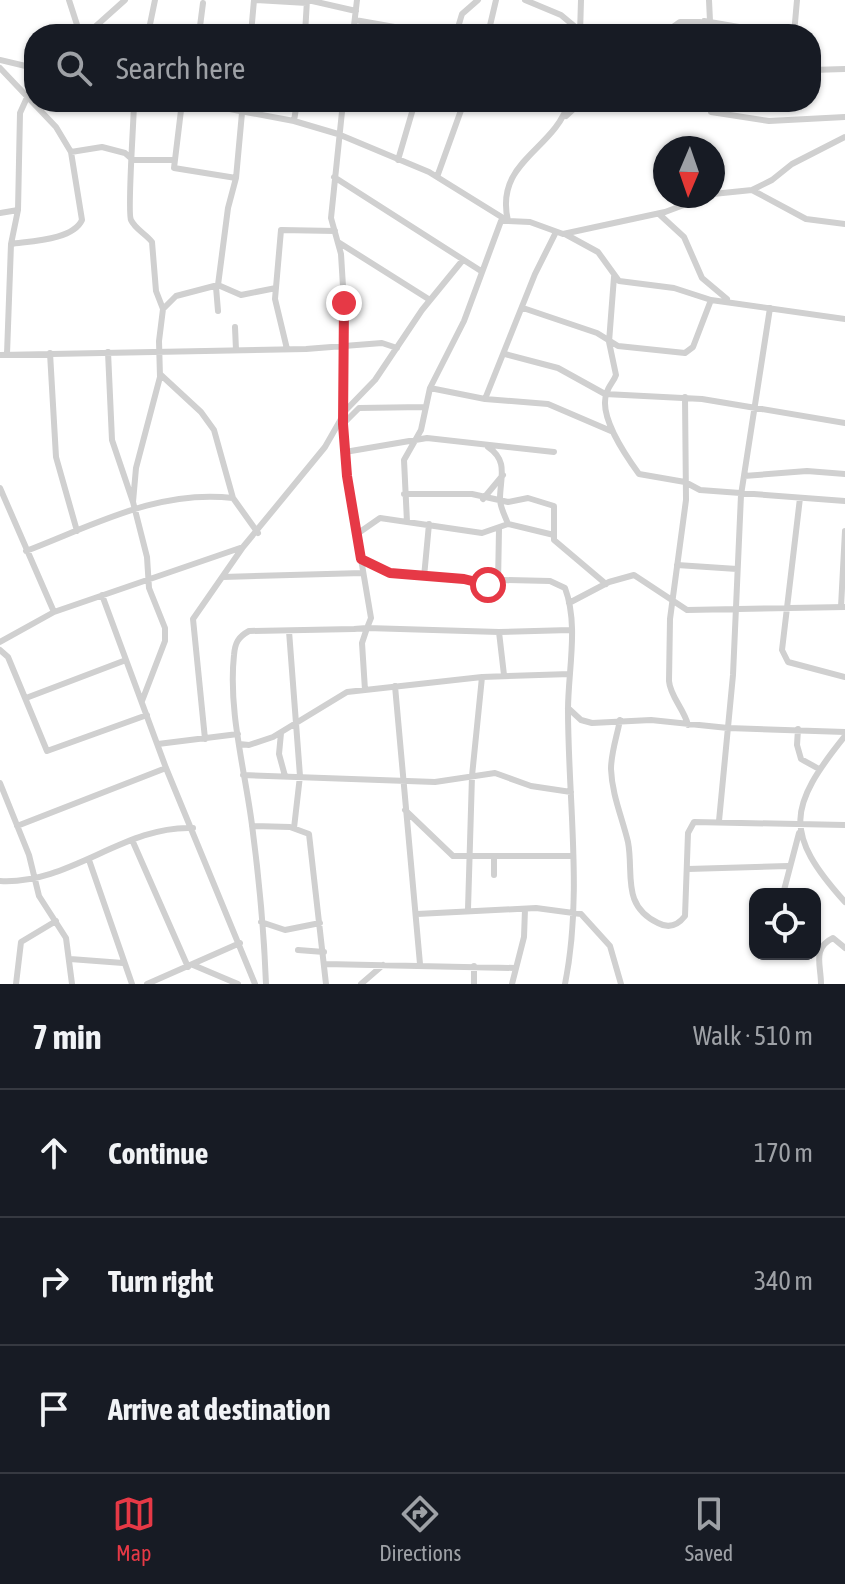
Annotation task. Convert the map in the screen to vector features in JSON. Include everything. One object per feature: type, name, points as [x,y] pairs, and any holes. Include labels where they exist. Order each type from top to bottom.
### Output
[{"type":"street","points":[[69,0],[77,24]]},
{"type":"street","points":[[98,24],[125,0]]},
{"type":"street","points":[[150,24],[155,0]]},
{"type":"street","points":[[252,24],[255,0],[307,1],[356,11]]},
{"type":"street","points":[[354,24],[357,0]]},
{"type":"street","points":[[459,24],[461,15],[478,0]]},
{"type":"street","points":[[490,24],[496,0]]},
{"type":"street","points":[[525,0],[561,15],[571,24]]},
{"type":"street","points":[[580,24],[581,0]]},
{"type":"street","points":[[709,0],[710,21]]},
{"type":"street","points":[[795,24],[797,0]]},
{"type":"street","points":[[306,24],[307,1]]},
{"type":"street","points":[[200,24],[203,3]]},
{"type":"street","points":[[355,20],[378,24]]},
{"type":"street","points":[[677,24],[710,21],[726,24]]},
{"type":"street","points":[[1,64],[24,67]]},
{"type":"street","points":[[1,64],[24,95]]},
{"type":"street","points":[[821,70],[845,69]]},
{"type":"street","points":[[24,101],[19,126],[18,210],[11,244],[3,354],[287,349],[387,343],[397,348]]},
{"type":"street","points":[[11,244],[64,234],[81,224],[71,152],[58,130],[41,112]]},
{"type":"street","points":[[133,505],[136,468],[161,374],[158,352],[163,309],[156,291],[155,248],[133,224],[127,209],[133,160],[134,112]]},
{"type":"street","points":[[181,112],[174,168],[236,178]]},
{"type":"street","points":[[238,112],[294,121],[338,134],[437,177],[508,221]]},
{"type":"street","points":[[294,121],[295,112]]},
{"type":"street","points":[[341,112],[331,218],[338,242],[345,344],[345,452],[371,606],[362,643],[365,690]]},
{"type":"street","points":[[398,160],[412,112]]},
{"type":"street","points":[[437,177],[460,112]]},
{"type":"street","points":[[563,118],[565,112]]},
{"type":"street","points":[[508,221],[504,205],[513,173],[570,112]]},
{"type":"street","points":[[711,112],[769,121],[845,117]]},
{"type":"street","points":[[218,311],[217,286],[228,208],[236,178],[243,113]]},
{"type":"street","points":[[725,193],[752,190],[772,180],[792,164],[845,137]]},
{"type":"street","points":[[71,152],[102,147],[125,153],[133,160],[175,160]]},
{"type":"street","points":[[334,177],[481,271]]},
{"type":"street","points":[[752,190],[806,219],[845,224]]},
{"type":"street","points":[[559,233],[659,214],[675,208]]},
{"type":"street","points":[[0,213],[18,210]]},
{"type":"street","points":[[659,214],[684,237],[702,278],[729,301]]},
{"type":"street","points":[[407,522],[404,460],[417,438],[430,388],[464,321],[501,221],[530,222],[598,252],[614,277],[621,282],[700,294],[711,300],[845,319]]},
{"type":"street","points":[[287,349],[279,325],[276,288],[281,230],[335,231]]},
{"type":"street","points":[[485,399],[559,233]]},
{"type":"street","points":[[338,242],[430,300]]},
{"type":"street","points":[[205,739],[193,626],[199,608],[243,547],[258,533],[325,447],[343,417],[375,380],[430,300],[462,261]]},
{"type":"street","points":[[614,277],[609,342],[616,375],[605,394],[611,431],[639,474],[685,482],[700,490],[845,501]]},
{"type":"street","points":[[163,309],[176,296],[217,286],[241,295],[276,288]]},
{"type":"street","points":[[523,308],[597,333],[609,342],[689,352],[711,300]]},
{"type":"street","points":[[719,821],[737,611],[741,495],[770,308]]},
{"type":"street","points":[[235,327],[236,350]]},
{"type":"street","points":[[108,352],[112,440],[147,557],[147,578],[165,628],[165,641],[142,701]]},
{"type":"street","points":[[50,353],[56,457],[77,531]]},
{"type":"street","points":[[505,354],[558,368],[605,394],[685,397],[845,423]]},
{"type":"street","points":[[161,374],[201,412],[214,430],[233,498],[258,533]]},
{"type":"street","points":[[430,388],[485,399],[548,404],[611,431]]},
{"type":"street","points":[[685,397],[685,482],[673,603],[669,687],[683,708],[688,725]]},
{"type":"street","points":[[343,417],[359,408],[424,407]]},
{"type":"street","points":[[345,452],[417,438],[554,452]]},
{"type":"street","points":[[483,444],[499,457],[503,475],[499,501],[508,524]]},
{"type":"street","points":[[744,476],[807,471],[845,474]]},
{"type":"street","points":[[483,499],[503,475]]},
{"type":"street","points":[[0,488],[54,612]]},
{"type":"street","points":[[404,494],[461,493],[499,501],[528,498],[554,506],[554,535],[562,550],[606,584]]},
{"type":"street","points":[[26,551],[133,505],[173,498],[233,498]]},
{"type":"street","points":[[800,498],[782,650],[787,661],[845,677]]},
{"type":"street","points":[[0,517],[10,515]]},
{"type":"street","points":[[357,534],[380,518],[482,533],[508,524],[554,535]]},
{"type":"street","points":[[424,577],[429,524]]},
{"type":"street","points":[[498,584],[499,529]]},
{"type":"street","points":[[569,603],[606,584],[634,575],[687,610],[843,607],[845,531]]},
{"type":"street","points":[[0,642],[54,612],[243,547]]},
{"type":"street","points":[[361,559],[390,573],[498,584],[517,580],[559,583],[565,588],[570,630],[568,708],[574,912],[565,984]]},
{"type":"street","points":[[677,565],[737,569]]},
{"type":"street","points":[[223,577],[363,573]]},
{"type":"street","points":[[102,595],[166,768],[255,984]]},
{"type":"street","points":[[266,984],[252,826],[238,734],[233,669],[237,642],[249,631],[367,628],[499,632],[570,630]]},
{"type":"street","points":[[289,631],[300,776],[294,828]]},
{"type":"street","points":[[499,632],[504,675]]},
{"type":"street","points":[[0,650],[8,657],[43,745],[50,752],[147,715]]},
{"type":"street","points":[[26,698],[126,660]]},
{"type":"street","points":[[239,744],[257,743],[281,733],[338,695],[504,675],[570,674]]},
{"type":"street","points":[[468,909],[467,858],[482,677]]},
{"type":"street","points":[[395,686],[420,964]]},
{"type":"street","points":[[568,708],[585,721],[620,720],[845,734]]},
{"type":"street","points":[[620,720],[611,771],[618,813],[628,845],[629,887],[640,910],[661,925],[668,927],[680,922],[687,906],[690,826],[694,822],[719,821],[799,829],[845,825]]},
{"type":"street","points":[[798,729],[797,745],[801,759],[819,769]]},
{"type":"street","points":[[281,733],[279,754],[285,776]]},
{"type":"street","points":[[158,744],[238,734]]},
{"type":"street","points":[[784,888],[808,792],[819,769],[845,734]]},
{"type":"street","points":[[17,826],[166,768]]},
{"type":"street","points":[[243,775],[402,782],[450,781],[495,773],[531,786],[571,792]]},
{"type":"street","points":[[0,783],[39,896],[66,938],[72,984]]},
{"type":"street","points":[[0,811],[10,808]]},
{"type":"street","points":[[405,810],[449,854],[467,858],[571,856]]},
{"type":"street","points":[[252,826],[294,828],[310,836],[326,984]]},
{"type":"street","points":[[0,881],[34,881],[164,830],[193,828]]},
{"type":"street","points":[[799,829],[820,872],[845,902]]},
{"type":"street","points":[[133,842],[190,966],[238,984]]},
{"type":"street","points":[[494,857],[494,875]]},
{"type":"street","points":[[89,860],[132,984]]},
{"type":"street","points":[[688,869],[788,866]]},
{"type":"street","points":[[417,914],[468,909],[574,912],[589,919],[606,939],[615,957],[621,984]]},
{"type":"street","points":[[512,984],[524,937],[525,909]]},
{"type":"street","points":[[16,984],[21,942],[56,921]]},
{"type":"street","points":[[261,922],[283,930],[320,923]]},
{"type":"street","points":[[821,984],[818,955],[823,944],[833,938],[845,948]]},
{"type":"street","points":[[147,984],[240,943]]},
{"type":"street","points":[[298,950],[324,952]]},
{"type":"street","points":[[70,959],[123,963]]},
{"type":"street","points":[[325,964],[515,968]]},
{"type":"street","points":[[361,984],[383,965]]},
{"type":"street","points":[[474,966],[474,984]]},
{"type":"street","points":[[373,984],[375,971]]},
{"type":"route","points":[[344,303],[343,424],[347,476],[361,559],[390,573],[464,579],[488,585]]}]
